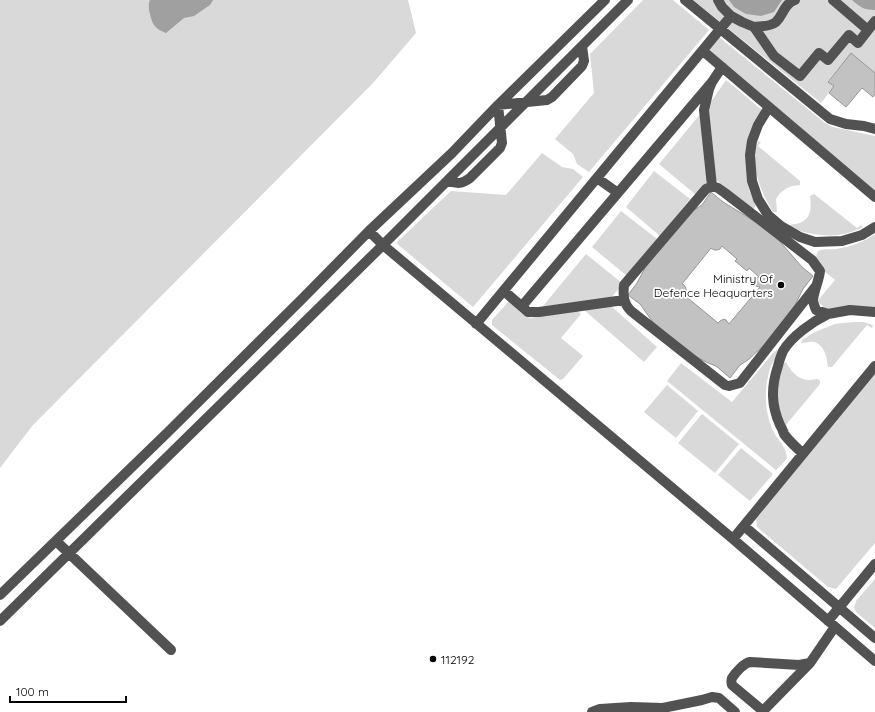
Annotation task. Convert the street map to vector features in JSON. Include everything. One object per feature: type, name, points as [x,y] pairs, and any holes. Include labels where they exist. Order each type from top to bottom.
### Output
[{"type":"street","points":[[0,596],[308,294],[369,231],[452,153],[498,105],[605,0]]},
{"type":"street","points":[[0,621],[448,181],[628,0]]},
{"type":"street","points":[[685,0],[830,119],[846,124],[875,129]]},
{"type":"street","points":[[718,0],[722,7],[731,16],[754,27],[768,26],[776,22],[790,2],[795,0]]},
{"type":"street","points":[[833,0],[844,4],[868,30]]},
{"type":"street","points":[[476,324],[731,16]]},
{"type":"street","points":[[754,27],[774,56],[800,76],[819,53],[828,60],[849,35],[858,43],[875,21]]},
{"type":"street","points":[[498,105],[547,100],[552,97],[582,66],[584,61],[582,46]]},
{"type":"street","points":[[703,51],[875,197]]},
{"type":"street","points":[[522,306],[712,82],[722,67]]},
{"type":"street","points":[[712,82],[704,110],[712,186]]},
{"type":"street","points":[[498,105],[500,129]]},
{"type":"street","points":[[769,107],[758,125],[752,141],[750,155],[752,181],[758,199],[768,215],[781,226],[800,238],[815,242],[842,241],[862,235],[875,227]]},
{"type":"street","points":[[597,178],[618,193]]},
{"type":"street","points":[[712,186],[725,193],[812,260],[820,271],[819,280],[816,286],[740,383],[729,386],[724,385],[631,311],[627,307],[624,300],[624,285],[706,189],[712,186]]},
{"type":"street","points":[[369,231],[383,245],[733,539],[875,661]]},
{"type":"street","points":[[812,260],[815,242]]},
{"type":"street","points":[[816,286],[813,302],[816,310],[828,314]]},
{"type":"street","points":[[504,291],[528,312],[539,312],[624,300]]},
{"type":"street","points":[[803,454],[784,434],[773,403],[774,382],[783,351],[792,340],[811,323],[828,314],[850,310],[875,312]]},
{"type":"street","points":[[733,539],[875,366]]},
{"type":"street","points":[[744,526],[875,638]]},
{"type":"street","points":[[56,541],[172,650]]},
{"type":"street","points":[[831,623],[839,607],[875,564]]},
{"type":"street","points":[[810,663],[799,665],[750,662],[743,665],[731,682],[732,685],[766,710],[810,663],[834,628],[831,623]]},
{"type":"street","points":[[592,712],[600,709],[631,707],[663,708],[712,697],[719,698],[735,712]]},
{"type":"shaded area","points":[[0,0],[408,0],[416,33],[374,82],[33,425],[0,468]]},
{"type":"shaded area","points":[[150,0],[213,0],[210,5],[194,16],[184,18],[166,33],[158,29],[152,22],[149,10]]},
{"type":"shaded area","points":[[643,0],[673,0],[709,30],[589,172],[577,164],[573,154],[555,139],[594,93],[590,54]]},
{"type":"shaded area","points":[[693,0],[875,0],[875,73],[851,53],[828,81],[834,86],[821,103]]},
{"type":"shaded area","points":[[729,0],[782,0],[774,12],[761,16],[746,14],[734,7]]},
{"type":"shaded area","points":[[852,0],[875,0],[875,10],[862,8]]},
{"type":"shaded area","points":[[719,37],[825,123],[833,127],[875,136],[875,191],[711,54],[709,48]]},
{"type":"shaded area","points":[[726,80],[762,110],[747,173],[749,190],[756,205],[753,210],[715,179],[708,106]]},
{"type":"shaded area","points":[[702,112],[708,180],[696,195],[659,164]]},
{"type":"shaded area","points":[[758,141],[761,142],[758,146],[800,181],[800,185],[787,188],[780,193],[776,199],[777,212],[773,212],[760,187],[755,160]]},
{"type":"shaded area","points":[[542,153],[562,167],[573,169],[583,177],[473,307],[396,243],[451,191],[506,195]]},
{"type":"shaded area","points":[[654,171],[690,199],[660,236],[626,207]]},
{"type":"shaded area","points":[[814,194],[857,228],[861,225],[863,227],[845,234],[836,235],[818,235],[790,228],[789,225],[800,223],[808,217],[811,207],[810,196]]},
{"type":"shaded area","points":[[621,211],[657,239],[627,276],[592,247]]},
{"type":"shaded area","points":[[875,234],[875,313],[826,309],[818,302],[835,280],[818,264],[816,256],[818,251],[852,245],[862,242]]},
{"type":"shaded area","points":[[586,254],[623,284],[610,299],[543,306]]},
{"type":"shaded area","points":[[509,301],[521,313],[530,318],[577,310],[581,314],[561,338],[583,356],[563,379],[560,380],[492,325],[492,320]]},
{"type":"shaded area","points":[[611,306],[657,347],[644,362],[584,310]]},
{"type":"shaded area","points":[[863,322],[873,325],[872,328],[867,325],[832,367],[828,367],[825,352],[821,346],[812,342],[801,343],[802,340],[815,332],[835,324]]},
{"type":"shaded area","points":[[777,350],[779,353],[772,364],[768,375],[766,402],[772,428],[784,448],[787,458],[776,470],[667,381],[681,363],[732,402]]},
{"type":"shaded area","points":[[786,362],[792,371],[801,378],[808,380],[818,379],[820,384],[785,426],[789,430],[786,432],[777,394],[778,383],[784,363]]},
{"type":"shaded area","points":[[875,373],[875,543],[836,589],[828,587],[757,527],[756,519]]},
{"type":"shaded area","points":[[667,385],[698,411],[676,438],[644,412]]},
{"type":"shaded area","points":[[702,414],[739,444],[715,473],[678,443]]},
{"type":"shaded area","points":[[741,448],[773,474],[750,501],[718,475]]},
{"type":"shaded area","points":[[875,579],[875,628],[857,613],[854,608],[856,601]]},
{"type":"building","points":[[851,53],[875,73],[875,94],[873,97],[862,88],[846,107],[829,93],[834,86],[828,82]]},
{"type":"building","name":"Ministry Of Defence Heaquarters","points":[[711,192],[723,202],[759,224],[776,237],[802,267],[813,276],[803,289],[795,305],[764,345],[748,360],[740,365],[730,378],[716,366],[693,355],[677,344],[652,321],[640,304],[628,295],[637,283],[645,268],[686,215],[702,205]],"holes":[[[722,246],[737,259],[735,261],[747,271],[749,268],[759,277],[755,279],[755,284],[756,286],[760,287],[729,324],[724,319],[718,323],[683,294],[686,291],[686,288],[682,284],[711,248],[717,250]]]},
{"type":"place","name":"Ministry Of Defence Heaquarters","points":[[781,285]]},
{"type":"place","name":"112192","points":[[433,659]]}]
